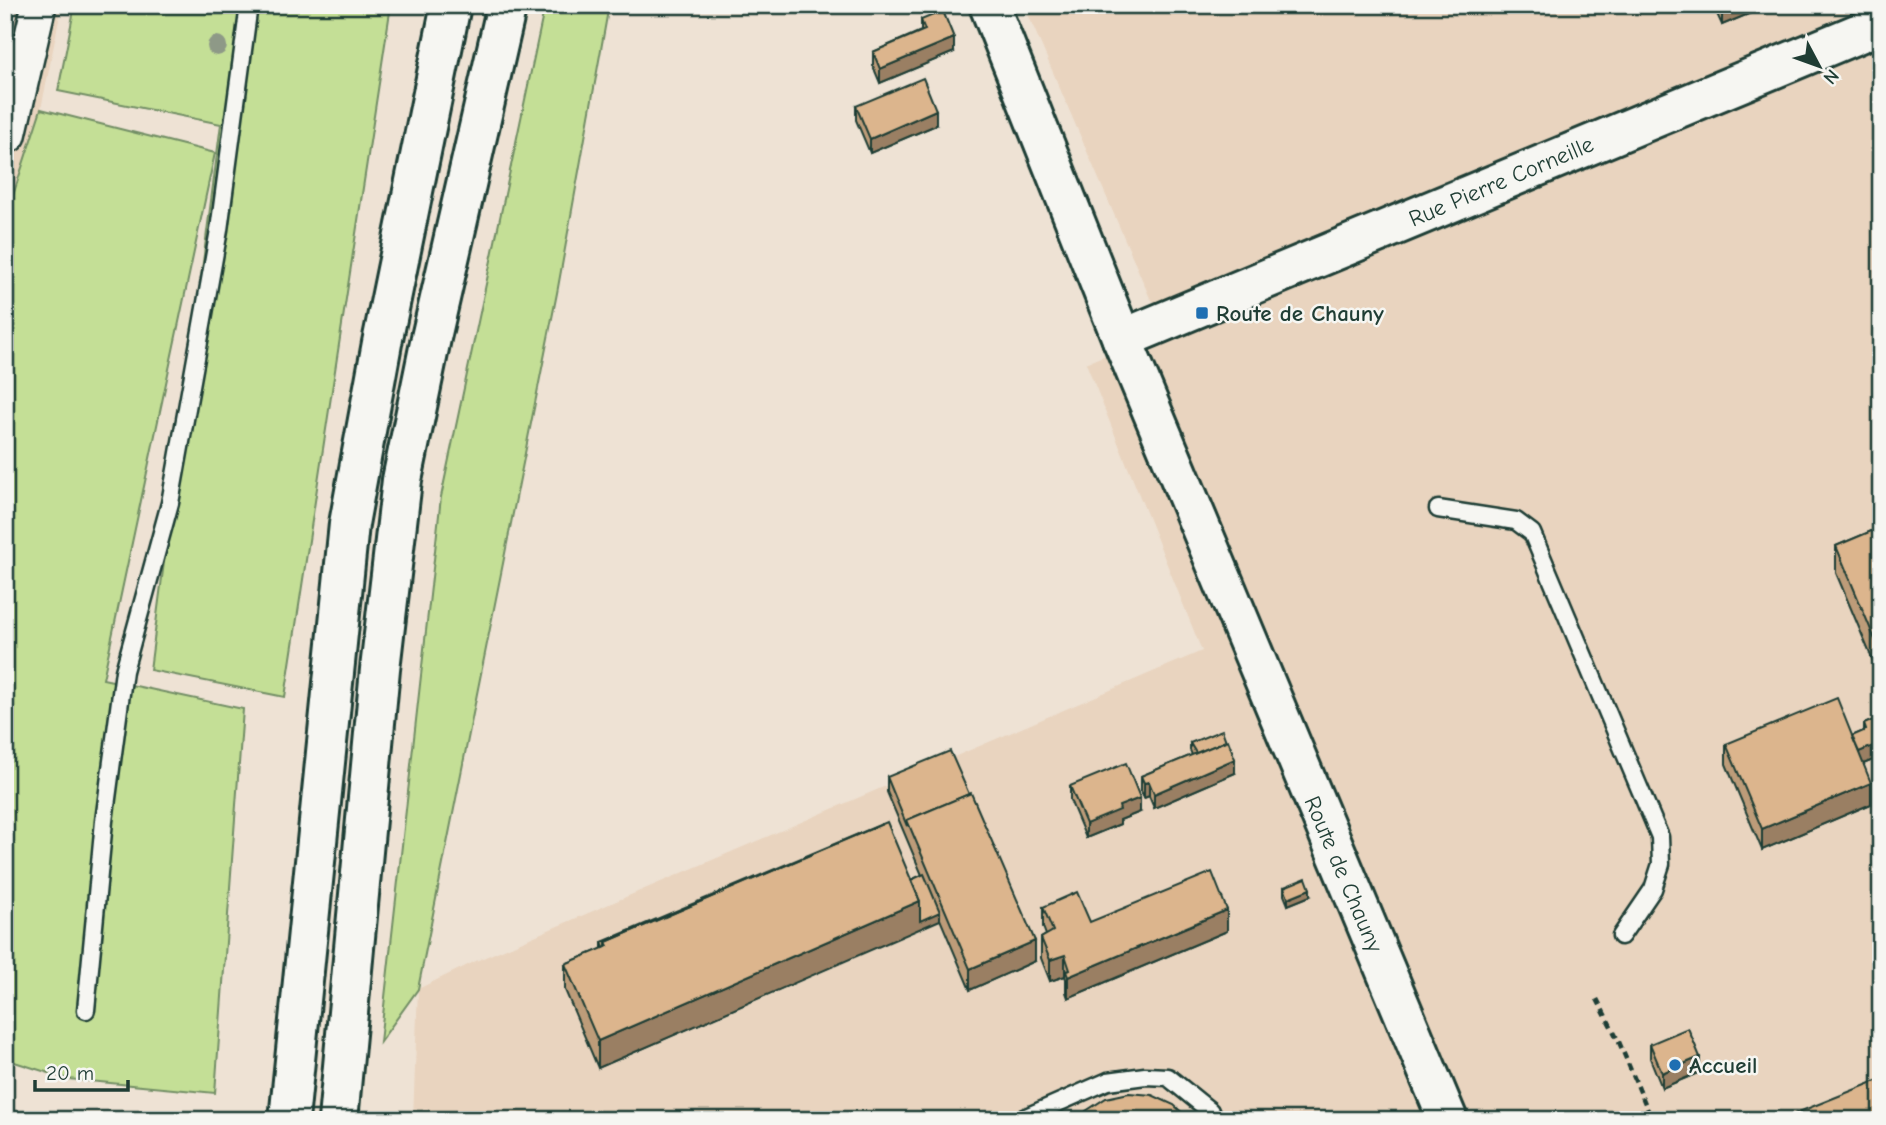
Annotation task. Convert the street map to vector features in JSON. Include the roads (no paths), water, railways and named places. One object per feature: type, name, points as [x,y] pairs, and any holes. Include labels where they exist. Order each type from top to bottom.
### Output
[{"type":"main road","points":[[289,1120],[349,524],[382,343],[451,5]]},
{"type":"main road","points":[[338,1120],[378,682],[402,480],[430,338],[506,5]]},
{"type":"main road","name":"Route de Chauny","points":[[989,5],[1122,339],[1448,1120]]},
{"type":"main road","name":"Rue Pierre Corneille","points":[[1122,339],[1881,24]]},
{"type":"street","points":[[7,138],[39,5]]},
{"type":"lane","points":[[86,1010],[104,821],[124,671],[170,503],[219,230],[249,5]]},
{"type":"lane","points":[[1438,509],[1516,521],[1532,533],[1660,836],[1661,864],[1653,890],[1621,936]]},
{"type":"lane","points":[[1019,1120],[1108,1081],[1145,1076],[1168,1077],[1209,1111],[1213,1120]]},
{"type":"place","name":"Route de Chauny","points":[[1202,313]]},
{"type":"place","name":"Accueil","points":[[1675,1065]]}]
